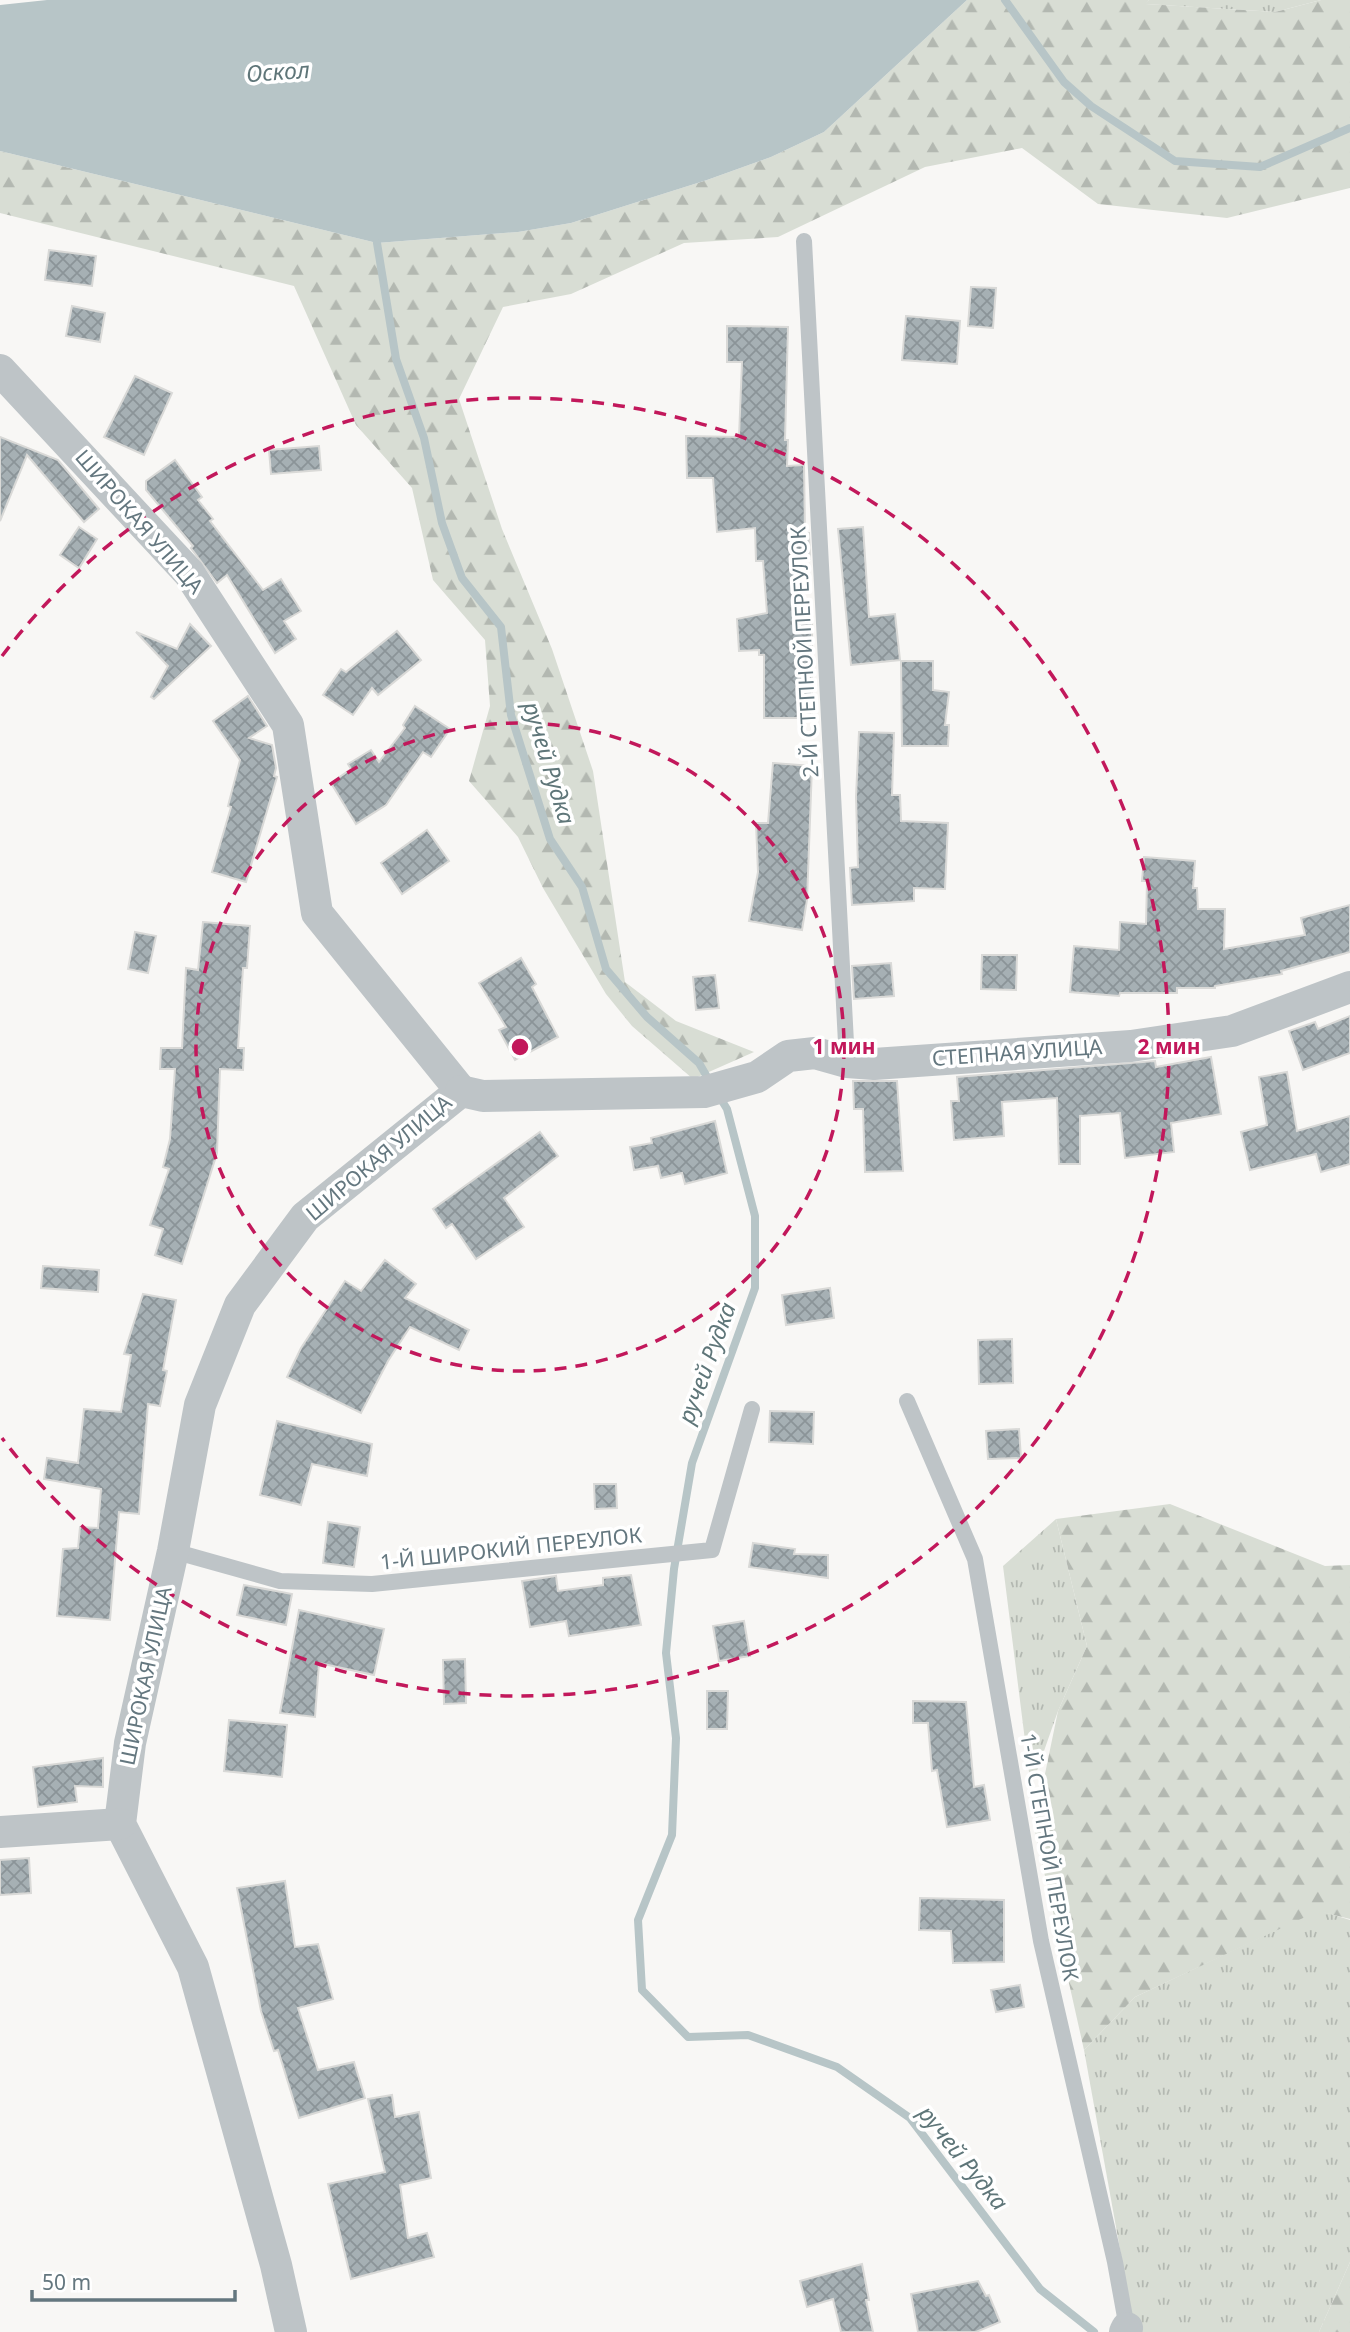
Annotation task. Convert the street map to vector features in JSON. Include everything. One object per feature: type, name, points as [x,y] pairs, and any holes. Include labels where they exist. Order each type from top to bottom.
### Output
[{"type":"street","name":"ШИРОКАЯ УЛИЦА","points":[[0,370],[189,573],[288,725],[317,913],[461,1091],[305,1217],[240,1305],[200,1405],[173,1551],[130,1743],[120,1824]]},
{"type":"street","name":"СТЕПНАЯ УЛИЦА","points":[[461,1091],[483,1096],[715,1089],[757,1076],[788,1056],[816,1053],[847,1062],[874,1063],[1131,1046],[1232,1031],[1350,986]]},
{"type":"street","points":[[0,1832],[120,1824],[192,1967],[276,2265],[291,2332]]},
{"type":"lane","name":"2-Й СТЕПНОЙ ПЕРЕУЛОК","points":[[804,241],[847,1062]]},
{"type":"lane","name":"1-Й СТЕПНОЙ ПЕРЕУЛОК","points":[[907,1401],[975,1559],[1041,1941],[1115,2262],[1126,2330]]},
{"type":"lane","name":"1-Й ШИРОКИЙ ПЕРЕУЛОК","points":[[173,1551],[280,1581],[372,1584],[712,1550],[752,1409]]},
{"type":"green space","points":[[967,0],[1149,0],[1146,4],[1275,12],[1321,0],[1350,0],[1350,188],[1227,218],[1098,204],[1022,148],[925,167],[778,237],[684,243],[571,294],[503,307],[459,399],[502,529],[552,649],[593,771],[625,982],[676,1021],[754,1052],[693,1079],[632,1026],[606,994],[543,888],[518,837],[469,781],[490,706],[485,640],[433,580],[412,488],[356,425],[294,286],[0,213],[0,151],[377,243],[518,232],[571,223],[707,180],[771,157],[824,132]]},
{"type":"green space","points":[[1149,0],[1321,0],[1275,12],[1145,4]]},
{"type":"green space","points":[[1170,1504],[1325,1566],[1350,1565],[1350,1919],[1318,1911],[1135,1997],[1084,2050],[1034,1827],[1058,1711],[1087,1646],[1056,1519]]},
{"type":"green space","points":[[1056,1519],[1087,1646],[1058,1711],[1031,1788],[1003,1566]]},
{"type":"green space","points":[[1318,1910],[1350,1920],[1350,2262],[1319,2332],[1135,2332],[1084,2050],[1135,1997]]},
{"type":"green space","points":[[1350,2262],[1350,2332],[1319,2332]]},
{"type":"water","name":"Оскол","points":[[47,0],[967,0],[824,132],[771,157],[571,223],[518,232],[377,243],[0,151],[0,5]]},
{"type":"building","points":[[49,250],[96,256],[92,286],[45,280]]},
{"type":"building","points":[[971,287],[996,288],[993,328],[968,326]]},
{"type":"building","points":[[72,306],[105,313],[100,342],[66,336]]},
{"type":"building","points":[[906,316],[960,321],[957,364],[902,360]]},
{"type":"building","points":[[727,326],[788,327],[785,440],[788,440],[787,466],[804,465],[805,533],[809,533],[810,559],[795,559],[799,612],[812,611],[812,718],[764,718],[764,655],[759,655],[759,650],[739,651],[737,619],[767,613],[763,561],[756,561],[755,528],[717,532],[713,478],[687,478],[686,436],[739,437],[742,362],[727,362]]},
{"type":"building","points":[[135,376],[172,393],[144,455],[104,437]]},
{"type":"building","points":[[0,437],[58,460],[99,509],[84,522],[27,455],[0,521]]},
{"type":"building","points":[[319,446],[321,470],[271,474],[269,450]]},
{"type":"building","points":[[175,460],[202,497],[198,500],[213,519],[210,521],[263,590],[281,579],[301,611],[284,621],[296,639],[275,653],[227,575],[217,583],[191,548],[193,546],[146,490],[146,481]]},
{"type":"building","points":[[79,527],[97,539],[79,568],[60,555]]},
{"type":"building","points":[[863,527],[869,617],[895,614],[900,660],[851,665],[838,529]]},
{"type":"building","points":[[190,624],[211,646],[154,699],[151,697],[168,666],[136,632],[177,649]]},
{"type":"building","points":[[397,631],[421,660],[378,695],[372,688],[353,715],[323,695],[341,669],[346,672]]},
{"type":"building","points":[[901,661],[933,661],[933,690],[949,692],[945,725],[949,725],[948,746],[902,746]]},
{"type":"building","points":[[248,696],[267,726],[249,738],[272,745],[276,768],[274,776],[277,777],[246,882],[212,872],[231,807],[228,806],[240,760],[213,721]]},
{"type":"building","points":[[415,706],[450,729],[431,757],[423,752],[386,805],[356,824],[331,783],[351,769],[348,764],[371,750],[379,762],[405,728],[403,725]]},
{"type":"building","points":[[859,732],[894,733],[892,795],[900,795],[901,821],[948,823],[945,889],[914,888],[914,901],[852,905],[850,868],[858,867],[856,797]]},
{"type":"building","points":[[773,763],[812,766],[807,900],[802,930],[749,921],[758,872],[756,823],[768,823]]},
{"type":"building","points":[[427,830],[449,861],[402,894],[381,863]]},
{"type":"building","points":[[1144,857],[1195,861],[1193,888],[1197,888],[1198,909],[1225,909],[1224,949],[1305,935],[1301,918],[1350,905],[1350,952],[1281,971],[1282,974],[1215,988],[1177,988],[1177,993],[1120,993],[1119,996],[1070,992],[1074,946],[1119,950],[1120,922],[1146,924],[1147,881],[1142,881]]},
{"type":"building","points":[[203,922],[250,926],[247,968],[243,968],[238,1048],[244,1048],[243,1070],[220,1069],[217,1153],[182,1264],[155,1255],[163,1229],[150,1225],[169,1169],[163,1167],[170,1139],[175,1069],[160,1069],[161,1048],[182,1048],[186,968],[198,970]]},
{"type":"building","points":[[135,932],[156,936],[148,973],[128,969]]},
{"type":"building","points":[[982,955],[1017,955],[1016,990],[981,989]]},
{"type":"building","points":[[521,958],[536,984],[532,987],[558,1037],[515,1060],[499,1030],[506,1027],[479,983]]},
{"type":"building","points":[[891,963],[894,996],[854,999],[852,966]]},
{"type":"building","points":[[715,975],[719,1008],[696,1010],[693,977]]},
{"type":"building","points":[[1350,1016],[1350,1053],[1303,1070],[1289,1031],[1315,1022],[1318,1029]]},
{"type":"building","points":[[1211,1057],[1221,1114],[1171,1123],[1174,1152],[1125,1158],[1120,1113],[1080,1116],[1080,1164],[1059,1164],[1057,1098],[1002,1102],[1004,1136],[954,1140],[951,1101],[959,1101],[957,1077],[1155,1061],[1156,1067]]},
{"type":"building","points":[[1287,1072],[1297,1131],[1350,1116],[1350,1164],[1321,1172],[1316,1154],[1250,1170],[1241,1132],[1267,1125],[1259,1077]]},
{"type":"building","points":[[853,1081],[897,1081],[903,1171],[865,1172],[863,1109],[854,1109]]},
{"type":"building","points":[[715,1121],[727,1173],[685,1184],[682,1173],[661,1178],[658,1166],[634,1170],[630,1147],[652,1143],[651,1138]]},
{"type":"building","points":[[540,1132],[558,1156],[504,1198],[524,1227],[476,1259],[452,1224],[446,1228],[433,1209]]},
{"type":"building","points":[[385,1260],[416,1284],[405,1298],[469,1330],[459,1350],[410,1327],[388,1361],[361,1413],[287,1377],[301,1348],[345,1281],[361,1291]]},
{"type":"building","points":[[43,1266],[99,1270],[98,1292],[41,1288]]},
{"type":"building","points":[[830,1288],[834,1318],[786,1325],[782,1295]]},
{"type":"building","points":[[143,1294],[176,1300],[163,1370],[167,1371],[160,1406],[148,1404],[139,1514],[119,1512],[110,1620],[57,1616],[63,1549],[78,1548],[80,1527],[98,1528],[101,1489],[44,1479],[47,1458],[78,1463],[84,1409],[121,1412],[131,1355],[124,1354]]},
{"type":"building","points":[[1012,1339],[1013,1383],[979,1384],[978,1340]]},
{"type":"building","points":[[770,1411],[814,1412],[813,1444],[769,1442]]},
{"type":"building","points":[[277,1421],[372,1444],[367,1476],[312,1464],[301,1505],[260,1495]]},
{"type":"building","points":[[1019,1429],[1021,1458],[988,1459],[986,1431]]},
{"type":"building","points":[[594,1484],[616,1484],[617,1508],[595,1509]]},
{"type":"building","points":[[328,1522],[360,1527],[354,1567],[323,1563]]},
{"type":"building","points":[[753,1543],[795,1549],[794,1554],[828,1555],[828,1578],[749,1567]]},
{"type":"building","points":[[631,1575],[641,1625],[569,1636],[566,1621],[530,1627],[522,1581],[556,1576],[558,1591],[603,1585],[603,1578]]},
{"type":"building","points":[[244,1585],[292,1594],[286,1625],[237,1615]]},
{"type":"building","points":[[299,1610],[384,1629],[374,1675],[319,1663],[315,1717],[280,1713]]},
{"type":"building","points":[[744,1621],[750,1656],[719,1661],[713,1626]]},
{"type":"building","points":[[465,1659],[466,1703],[444,1704],[443,1660]]},
{"type":"building","points":[[707,1691],[728,1691],[727,1729],[707,1729]]},
{"type":"building","points":[[913,1701],[966,1702],[974,1787],[984,1785],[990,1820],[947,1827],[937,1770],[932,1771],[928,1723],[913,1723]]},
{"type":"building","points":[[229,1720],[287,1725],[282,1777],[224,1771]]},
{"type":"building","points":[[103,1758],[103,1787],[75,1786],[77,1802],[38,1807],[33,1767]]},
{"type":"building","points":[[29,1858],[31,1893],[0,1895],[0,1860]]},
{"type":"building","points":[[285,1881],[295,1947],[318,1944],[333,1999],[298,2008],[318,2070],[354,2062],[365,2098],[299,2118],[278,2050],[274,2051],[261,2011],[237,1888]]},
{"type":"building","points":[[920,1898],[1004,1900],[1004,1962],[953,1963],[951,1931],[919,1930]]},
{"type":"building","points":[[1020,1985],[1024,2007],[996,2012],[991,1990]]},
{"type":"building","points":[[392,2095],[395,2117],[419,2112],[431,2178],[400,2185],[408,2238],[427,2233],[434,2257],[351,2279],[328,2184],[385,2172],[368,2099]]},
{"type":"building","points":[[862,2264],[873,2332],[841,2332],[833,2299],[807,2307],[800,2281]]},
{"type":"building","points":[[978,2281],[986,2296],[989,2295],[1000,2322],[976,2332],[918,2332],[911,2294]]},
{"type":"waterway","points":[[1005,0],[1064,82],[1091,106],[1175,161],[1260,167],[1350,128]]},
{"type":"waterway","name":"ручей Рудка","points":[[377,243],[396,359],[424,438],[442,523],[462,578],[501,627],[511,715],[550,839],[582,887],[606,969],[647,1017],[699,1063],[710,1082]]},
{"type":"waterway","name":"ручей Рудка","points":[[719,1096],[727,1109],[755,1216],[755,1288],[692,1463],[674,1569],[666,1653],[676,1738],[672,1835],[638,1920],[642,1990],[688,2037],[748,2035],[837,2067],[910,2118],[1040,2289],[1094,2332]]}]
